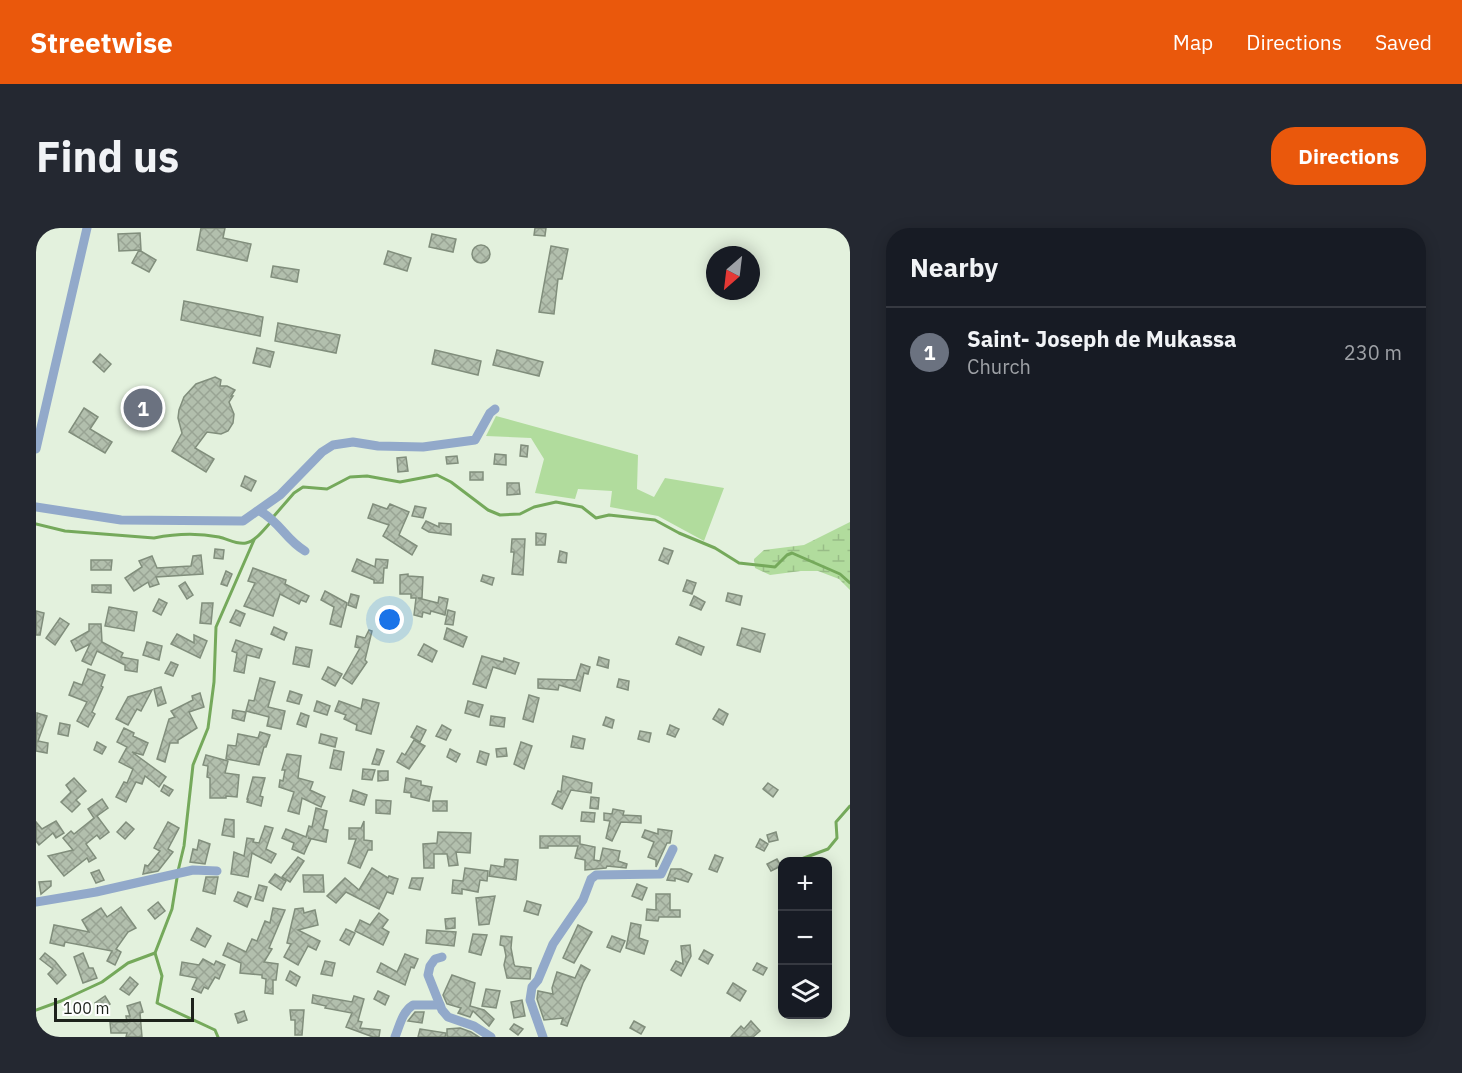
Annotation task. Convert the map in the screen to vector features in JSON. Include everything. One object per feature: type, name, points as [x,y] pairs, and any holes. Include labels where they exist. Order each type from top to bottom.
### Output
[{"type":"street","points":[[36,449],[87,228]]},
{"type":"street","points":[[36,507],[139,521],[243,521],[280,495],[322,452],[333,445],[353,442],[378,446],[423,447],[475,440],[490,413],[495,409]]},
{"type":"street","points":[[260,511],[278,523],[289,539],[305,551]]},
{"type":"street","points":[[543,1037],[530,1000],[532,987],[538,980],[553,944],[583,900],[591,879],[596,875],[661,874],[673,849]]},
{"type":"street","points":[[36,902],[96,892],[192,870],[217,870]]},
{"type":"street","points":[[442,957],[435,959],[428,975],[442,1010],[448,1017],[474,1026],[491,1037]]},
{"type":"street","points":[[395,1037],[405,1012],[410,1007],[440,1005]]},
{"type":"green space","points":[[496,416],[638,455],[637,489],[654,497],[665,478],[724,488],[704,541],[658,516],[610,507],[612,491],[578,489],[575,499],[535,493],[544,459],[531,438],[486,436]]},
{"type":"green space","points":[[850,522],[850,590],[839,579],[818,571],[770,575],[755,568],[754,559],[764,550],[804,545]]},
{"type":"building","points":[[201,228],[225,228],[223,238],[251,244],[247,261],[197,250]]},
{"type":"building","points":[[535,228],[546,228],[545,236],[534,235]]},
{"type":"building","points":[[140,233],[141,250],[119,251],[118,234]]},
{"type":"building","points":[[432,234],[456,239],[453,252],[429,247]]},
{"type":"building","points":[[477,245],[485,245],[490,250],[488,261],[477,263],[472,258],[472,250]]},
{"type":"building","points":[[551,246],[568,249],[562,279],[558,279],[554,314],[539,312]]},
{"type":"building","points":[[139,250],[156,260],[149,272],[132,263]]},
{"type":"building","points":[[388,251],[411,258],[407,271],[384,264]]},
{"type":"building","points":[[273,266],[299,270],[297,282],[271,277]]},
{"type":"building","points":[[184,301],[263,317],[260,336],[181,320]]},
{"type":"building","points":[[278,323],[340,335],[336,353],[275,341]]},
{"type":"building","points":[[257,348],[274,352],[270,367],[253,363]]},
{"type":"building","points":[[435,350],[481,361],[478,375],[432,364]]},
{"type":"building","points":[[497,350],[543,362],[539,376],[493,365]]},
{"type":"building","points":[[100,354],[111,364],[104,372],[93,362]]},
{"type":"building","points":[[215,377],[221,380],[220,386],[227,386],[235,390],[229,402],[234,414],[233,423],[228,431],[221,434],[207,432],[195,448],[214,459],[206,472],[172,451],[182,433],[178,418],[184,397],[196,384]]},
{"type":"building","points":[[84,408],[98,417],[90,429],[112,442],[105,453],[69,432]]},
{"type":"building","points":[[521,445],[528,446],[527,457],[520,456]]},
{"type":"building","points":[[495,454],[506,455],[506,465],[494,464]]},
{"type":"building","points":[[457,456],[458,463],[447,464],[446,457]]},
{"type":"building","points":[[406,457],[408,471],[398,472],[397,458]]},
{"type":"building","points":[[470,472],[483,472],[483,480],[470,480]]},
{"type":"building","points":[[245,476],[256,481],[251,491],[241,486]]},
{"type":"building","points":[[507,483],[519,483],[520,494],[507,495]]},
{"type":"building","points":[[373,504],[387,509],[390,504],[409,512],[399,535],[417,546],[412,555],[383,536],[389,525],[368,518]]},
{"type":"building","points":[[415,506],[426,508],[423,518],[412,516]]},
{"type":"building","points":[[426,521],[439,527],[439,523],[451,524],[451,535],[429,532],[422,528]]},
{"type":"building","points":[[536,533],[546,534],[545,545],[536,545]]},
{"type":"building","points":[[512,539],[525,539],[523,575],[512,574],[514,552],[511,552]]},
{"type":"building","points":[[664,548],[673,551],[668,564],[659,560]]},
{"type":"building","points":[[215,549],[224,550],[223,559],[214,558]]},
{"type":"building","points":[[560,551],[567,553],[566,563],[558,562]]},
{"type":"building","points":[[201,555],[203,574],[156,577],[159,584],[150,587],[148,582],[134,591],[125,578],[142,567],[139,561],[152,556],[157,568],[191,566],[193,556]]},
{"type":"building","points":[[357,559],[375,567],[376,559],[388,560],[387,568],[384,568],[383,583],[374,583],[374,580],[352,571]]},
{"type":"building","points":[[91,560],[112,560],[111,570],[91,570]]},
{"type":"building","points":[[253,568],[286,580],[285,584],[309,596],[306,602],[301,600],[299,604],[280,594],[273,616],[244,606],[255,583],[248,581]]},
{"type":"building","points":[[226,571],[232,574],[227,586],[221,584]]},
{"type":"building","points":[[408,574],[408,576],[423,577],[422,598],[418,598],[438,603],[439,597],[448,599],[445,615],[431,611],[430,614],[423,612],[422,617],[414,615],[416,598],[411,598],[411,594],[400,594],[400,575]]},
{"type":"building","points":[[483,575],[494,578],[492,585],[481,581]]},
{"type":"building","points":[[687,580],[696,583],[692,594],[683,591]]},
{"type":"building","points":[[185,582],[193,595],[187,599],[179,586]]},
{"type":"building","points":[[92,585],[111,585],[111,593],[92,592]]},
{"type":"building","points":[[325,591],[347,603],[341,627],[330,624],[334,607],[321,600]]},
{"type":"building","points":[[728,593],[742,596],[740,605],[726,601]]},
{"type":"building","points":[[351,594],[359,596],[356,608],[348,605]]},
{"type":"building","points":[[694,596],[705,602],[701,610],[690,605]]},
{"type":"building","points":[[159,599],[167,603],[161,615],[153,611]]},
{"type":"building","points":[[202,603],[213,603],[211,624],[200,623]]},
{"type":"building","points":[[109,607],[137,612],[134,631],[105,626]]},
{"type":"building","points":[[236,610],[245,614],[240,626],[230,622]]},
{"type":"building","points":[[448,610],[455,612],[453,625],[445,624]]},
{"type":"building","points":[[36,611],[44,613],[40,635],[36,635]]},
{"type":"building","points":[[60,618],[69,624],[55,645],[46,638]]},
{"type":"building","points":[[89,624],[101,624],[102,642],[123,653],[121,657],[138,660],[137,672],[125,670],[125,665],[97,651],[91,665],[82,661],[90,644],[76,651],[71,641],[89,631]]},
{"type":"building","points":[[274,627],[287,633],[284,640],[271,634]]},
{"type":"building","points":[[447,628],[467,637],[463,647],[444,639]]},
{"type":"building","points":[[742,628],[765,634],[760,652],[737,645]]},
{"type":"building","points":[[369,630],[372,631],[365,660],[367,662],[352,684],[343,678],[360,648],[355,647],[357,636],[365,638]]},
{"type":"building","points":[[177,634],[194,643],[194,635],[207,641],[200,658],[171,644]]},
{"type":"building","points":[[679,637],[704,647],[701,655],[676,644]]},
{"type":"building","points":[[236,640],[262,649],[259,658],[247,655],[244,673],[234,671],[237,653],[232,651]]},
{"type":"building","points":[[147,642],[162,646],[159,660],[143,655]]},
{"type":"building","points":[[424,644],[437,651],[432,662],[418,655]]},
{"type":"building","points":[[296,647],[312,650],[309,667],[293,664]]},
{"type":"building","points":[[482,656],[503,662],[504,658],[519,663],[515,674],[493,667],[486,688],[473,684]]},
{"type":"building","points":[[599,657],[609,660],[608,668],[597,665]]},
{"type":"building","points":[[171,662],[178,665],[173,676],[165,673]]},
{"type":"building","points":[[581,664],[590,667],[588,674],[584,673],[580,691],[559,685],[558,690],[538,688],[538,679],[576,680]]},
{"type":"building","points":[[328,667],[342,674],[335,686],[322,679]]},
{"type":"building","points":[[88,669],[105,675],[101,686],[103,687],[92,712],[95,714],[88,727],[77,721],[87,702],[69,695],[74,682],[82,685]]},
{"type":"building","points":[[260,678],[275,682],[268,707],[285,711],[281,729],[267,726],[269,717],[246,711],[249,700],[254,701]]},
{"type":"building","points":[[619,679],[629,681],[628,690],[617,687]]},
{"type":"building","points":[[161,687],[166,703],[158,706],[154,689]]},
{"type":"building","points":[[152,690],[141,711],[137,709],[128,725],[116,719],[128,697]]},
{"type":"building","points":[[290,691],[302,695],[299,704],[287,701]]},
{"type":"building","points":[[200,693],[204,707],[189,712],[197,728],[178,740],[178,743],[170,743],[165,762],[157,759],[169,719],[175,717],[171,711],[193,700],[192,696]]},
{"type":"building","points":[[529,695],[539,698],[533,722],[523,719]]},
{"type":"building","points":[[363,699],[379,703],[371,734],[356,730],[357,725],[344,719],[346,715],[335,711],[339,701],[361,709]]},
{"type":"building","points":[[317,701],[330,706],[327,715],[314,711]]},
{"type":"building","points":[[468,701],[483,705],[479,717],[465,713]]},
{"type":"building","points":[[719,709],[728,714],[723,725],[713,719]]},
{"type":"building","points":[[233,710],[246,712],[244,721],[232,718]]},
{"type":"building","points":[[37,713],[47,716],[38,741],[48,743],[47,753],[36,751]]},
{"type":"building","points":[[301,713],[309,716],[306,727],[297,724]]},
{"type":"building","points":[[491,716],[505,718],[504,727],[490,725]]},
{"type":"building","points":[[606,717],[614,720],[612,728],[603,725]]},
{"type":"building","points":[[60,723],[70,725],[68,736],[58,734]]},
{"type":"building","points":[[442,725],[451,730],[446,740],[436,736]]},
{"type":"building","points":[[670,725],[679,729],[675,737],[667,734]]},
{"type":"building","points":[[417,726],[426,730],[420,742],[411,737]]},
{"type":"building","points":[[124,728],[134,733],[133,736],[148,743],[143,755],[132,752],[166,777],[159,787],[145,776],[142,784],[136,782],[126,802],[116,797],[124,782],[127,783],[133,769],[119,762],[127,747],[117,742]]},
{"type":"building","points":[[640,731],[651,733],[649,742],[638,739]]},
{"type":"building","points":[[260,732],[270,735],[259,765],[226,759],[228,745],[236,746],[238,734],[258,738]]},
{"type":"building","points":[[321,734],[337,738],[335,747],[319,743]]},
{"type":"building","points":[[573,736],[585,739],[583,749],[571,747]]},
{"type":"building","points":[[414,740],[425,746],[409,769],[397,762],[402,753],[405,755]]},
{"type":"building","points":[[97,742],[106,747],[102,754],[94,750]]},
{"type":"building","points":[[521,742],[532,746],[524,769],[514,764]]},
{"type":"building","points":[[506,748],[507,756],[497,757],[496,749]]},
{"type":"building","points":[[377,749],[384,751],[379,765],[372,764]]},
{"type":"building","points":[[450,749],[460,754],[456,762],[447,757]]},
{"type":"building","points":[[334,750],[344,752],[341,770],[330,768]]},
{"type":"building","points":[[480,751],[489,754],[486,765],[477,762]]},
{"type":"building","points":[[287,754],[301,756],[298,778],[313,782],[310,790],[325,797],[321,807],[302,798],[299,814],[288,811],[294,792],[279,787],[280,780],[283,781],[285,770],[282,770]]},
{"type":"building","points":[[206,755],[228,761],[225,773],[239,775],[237,797],[210,798],[208,766],[203,765]]},
{"type":"building","points":[[363,769],[375,770],[372,780],[362,779]]},
{"type":"building","points":[[378,771],[388,771],[388,780],[378,781]]},
{"type":"building","points":[[563,776],[592,783],[591,793],[571,790],[562,809],[552,804],[558,791],[561,792]]},
{"type":"building","points":[[253,777],[265,778],[260,796],[263,797],[261,806],[247,802]]},
{"type":"building","points":[[74,778],[86,791],[76,800],[80,804],[72,812],[61,802],[71,792],[66,785]]},
{"type":"building","points":[[406,778],[421,781],[421,785],[432,787],[429,801],[411,797],[411,793],[404,792]]},
{"type":"building","points":[[768,783],[778,790],[773,797],[763,789]]},
{"type":"building","points":[[164,785],[173,790],[169,796],[161,791]]},
{"type":"building","points":[[353,790],[367,795],[364,805],[350,801]]},
{"type":"building","points":[[591,797],[599,798],[598,809],[590,808]]},
{"type":"building","points":[[102,799],[108,808],[97,816],[109,832],[100,839],[97,835],[86,844],[96,858],[89,862],[87,858],[64,876],[48,856],[73,850],[63,838],[71,831],[74,834],[94,818],[88,809]]},
{"type":"building","points":[[376,800],[391,801],[390,814],[376,813]]},
{"type":"building","points":[[433,801],[447,801],[447,811],[433,811]]},
{"type":"building","points":[[316,808],[327,811],[323,829],[328,830],[326,842],[308,838],[311,839],[304,854],[292,849],[294,843],[282,838],[286,829],[306,837],[309,826],[312,827]]},
{"type":"building","points":[[613,809],[624,811],[623,815],[641,816],[641,823],[621,822],[612,841],[606,838],[610,821],[604,820],[604,813],[612,814]]},
{"type":"building","points":[[582,812],[595,813],[594,822],[581,821]]},
{"type":"building","points":[[225,819],[234,820],[234,837],[222,835]]},
{"type":"building","points":[[56,821],[64,833],[56,838],[53,833],[39,845],[36,841],[36,822],[42,829]]},
{"type":"building","points":[[364,821],[364,840],[372,841],[372,850],[368,850],[360,868],[348,863],[356,839],[349,839],[349,828],[361,828]]},
{"type":"building","points":[[126,822],[134,829],[125,839],[117,832]]},
{"type":"building","points":[[168,822],[179,828],[168,849],[173,852],[158,871],[143,874],[145,865],[148,866],[160,851],[154,848]]},
{"type":"building","points":[[265,826],[273,828],[266,849],[276,854],[271,863],[252,853],[248,877],[231,874],[234,852],[244,856],[247,838],[259,843]]},
{"type":"building","points":[[658,829],[672,831],[670,843],[667,843],[656,867],[656,860],[648,857],[654,842],[642,837],[645,830],[658,834]]},
{"type":"building","points":[[438,832],[471,833],[470,853],[456,852],[458,865],[449,866],[447,854],[434,854],[434,868],[424,868],[423,844],[437,843]]},
{"type":"building","points":[[776,832],[778,840],[769,842],[767,835]]},
{"type":"building","points":[[540,836],[580,836],[580,844],[595,847],[594,860],[600,861],[603,848],[620,851],[618,861],[627,864],[626,868],[607,866],[585,870],[585,860],[575,858],[578,846],[540,848]]},
{"type":"building","points":[[760,839],[768,844],[764,851],[756,847]]},
{"type":"building","points":[[199,840],[210,844],[205,864],[190,862],[193,849],[197,850]]},
{"type":"building","points":[[715,855],[723,858],[717,872],[709,869]]},
{"type":"building","points":[[298,857],[304,861],[290,882],[282,877]]},
{"type":"building","points":[[505,859],[518,860],[516,880],[489,876],[491,865],[504,867]]},
{"type":"building","points":[[777,859],[778,868],[771,871],[767,864]]},
{"type":"building","points":[[372,868],[388,878],[389,876],[398,879],[393,894],[387,892],[379,909],[346,892],[336,903],[327,896],[345,878],[359,890]]},
{"type":"building","points":[[465,868],[488,871],[487,881],[480,880],[478,892],[462,889],[462,894],[452,893],[453,880],[463,881]]},
{"type":"building","points":[[671,869],[681,869],[692,874],[688,882],[675,878],[675,881],[667,880]]},
{"type":"building","points":[[99,870],[104,880],[96,883],[91,873]]},
{"type":"building","points":[[275,874],[286,881],[281,890],[269,882]]},
{"type":"building","points":[[303,875],[323,875],[324,892],[304,892]]},
{"type":"building","points":[[206,877],[218,877],[215,894],[203,891]]},
{"type":"building","points":[[412,878],[423,878],[420,890],[409,888]]},
{"type":"building","points":[[51,881],[51,886],[41,894],[39,882]]},
{"type":"building","points":[[637,884],[647,888],[642,900],[632,896]]},
{"type":"building","points":[[259,885],[267,887],[263,901],[255,899]]},
{"type":"building","points":[[238,892],[251,897],[247,907],[234,901]]},
{"type":"building","points":[[656,894],[670,894],[670,910],[680,910],[680,917],[659,917],[658,921],[646,920],[647,909],[656,910]]},
{"type":"building","points":[[495,896],[489,924],[479,925],[476,898]]},
{"type":"building","points":[[527,901],[541,905],[538,915],[524,911]]},
{"type":"building","points":[[158,902],[165,911],[155,919],[148,910]]},
{"type":"building","points":[[121,907],[136,928],[128,932],[116,949],[121,952],[115,965],[107,961],[112,951],[65,942],[64,946],[50,943],[54,925],[89,932],[82,920],[101,908],[107,917]]},
{"type":"building","points":[[273,908],[285,910],[269,948],[272,949],[264,962],[278,964],[276,980],[273,980],[273,994],[265,993],[266,979],[262,978],[262,975],[240,973],[241,963],[223,955],[228,943],[246,952],[252,939],[257,941],[265,921],[270,923]]},
{"type":"building","points":[[303,908],[304,913],[315,910],[318,925],[298,930],[320,941],[316,950],[308,946],[298,965],[284,957],[291,944],[287,943],[295,909]]},
{"type":"building","points":[[379,913],[388,920],[382,928],[389,932],[383,945],[355,931],[360,920],[370,925]]},
{"type":"building","points":[[455,918],[455,928],[446,929],[445,919]]},
{"type":"building","points":[[631,923],[641,925],[639,938],[648,941],[644,954],[626,948]]},
{"type":"building","points":[[578,925],[592,932],[574,963],[563,958]]},
{"type":"building","points":[[197,928],[211,936],[205,947],[191,940]]},
{"type":"building","points":[[346,929],[355,933],[349,945],[340,940]]},
{"type":"building","points":[[427,930],[456,932],[454,946],[426,943]]},
{"type":"building","points":[[473,934],[487,935],[481,955],[469,952]]},
{"type":"building","points":[[501,936],[512,937],[511,948],[514,964],[531,968],[530,979],[507,978],[504,946],[500,945]]},
{"type":"building","points":[[612,936],[625,941],[620,952],[607,947]]},
{"type":"building","points":[[690,945],[691,956],[681,976],[671,970],[676,961],[683,964],[681,946]]},
{"type":"building","points":[[704,950],[713,955],[708,964],[699,959]]},
{"type":"building","points":[[45,953],[66,975],[57,984],[48,974],[53,969],[40,959]]},
{"type":"building","points":[[83,953],[89,968],[93,968],[97,978],[83,983],[74,957]]},
{"type":"building","points":[[405,954],[418,959],[414,968],[411,967],[405,985],[377,972],[381,963],[397,972]]},
{"type":"building","points":[[203,959],[214,965],[216,961],[225,965],[219,979],[215,977],[208,989],[204,987],[201,993],[192,989],[197,978],[180,975],[182,962],[199,965]]},
{"type":"building","points":[[325,961],[335,963],[332,976],[321,974]]},
{"type":"building","points":[[757,963],[767,968],[763,975],[753,970]]},
{"type":"building","points":[[581,965],[590,970],[567,1026],[561,1024],[563,1018],[544,1020],[537,999],[538,991],[553,994],[552,988],[557,972],[575,978]]},
{"type":"building","points":[[290,971],[300,977],[296,986],[286,980]]},
{"type":"building","points":[[452,975],[475,983],[470,1006],[484,1010],[494,1019],[489,1026],[473,1011],[470,1017],[458,1013],[461,1008],[447,1004],[443,995]]},
{"type":"building","points":[[130,977],[138,984],[129,995],[120,989]]},
{"type":"building","points":[[733,983],[746,991],[740,1001],[727,993]]},
{"type":"building","points":[[486,989],[500,991],[496,1008],[482,1006]]},
{"type":"building","points":[[378,991],[389,996],[385,1005],[374,999]]},
{"type":"building","points":[[313,995],[352,1002],[354,996],[364,999],[358,1021],[362,1022],[360,1028],[380,1030],[379,1037],[346,1027],[352,1013],[312,1003]]},
{"type":"building","points":[[105,996],[110,1004],[100,1010],[95,1003]]},
{"type":"building","points":[[522,1000],[525,1016],[514,1018],[511,1002]]},
{"type":"building","points":[[140,1002],[143,1012],[140,1013],[142,1037],[126,1037],[127,1033],[111,1033],[110,1022],[127,1022],[126,1016],[130,1016],[127,1006]]},
{"type":"building","points":[[290,1010],[304,1010],[302,1035],[295,1035],[295,1020],[291,1020]]},
{"type":"building","points":[[244,1011],[247,1020],[238,1023],[235,1014]]},
{"type":"building","points":[[415,1012],[424,1012],[422,1023],[408,1021]]},
{"type":"building","points":[[634,1021],[645,1027],[641,1034],[630,1028]]},
{"type":"building","points":[[751,1021],[760,1031],[753,1037],[731,1037],[741,1026],[744,1029]]},
{"type":"building","points":[[514,1024],[523,1029],[518,1035],[510,1029]]},
{"type":"building","points":[[460,1028],[479,1037],[447,1037],[447,1029]]},
{"type":"building","points":[[420,1029],[446,1033],[445,1037],[418,1037]]},
{"type":"waterway","points":[[274,516],[294,493],[303,487],[327,489],[350,477],[367,476],[400,482],[437,475],[451,482],[488,510],[500,515],[520,514],[534,507],[556,502],[582,507],[596,518],[609,515],[655,520],[715,548],[739,563],[775,567],[792,553],[840,574],[850,583]]},
{"type":"waterway","points":[[36,524],[65,531],[154,538],[203,535],[243,543],[253,540],[271,522]]},
{"type":"waterway","points":[[178,871],[184,846],[193,765],[208,728],[214,682],[216,627],[254,540]]},
{"type":"waterway","points":[[807,857],[828,849],[837,838],[836,822],[850,806]]},
{"type":"waterway","points":[[177,878],[172,909],[155,953],[162,976],[157,1003],[215,1030],[218,1037]]},
{"type":"waterway","points":[[36,1010],[102,982],[128,963],[155,953]]},
{"type":"place","name":"Saint- Joseph de Mukassa","points":[[143,408]]}]
